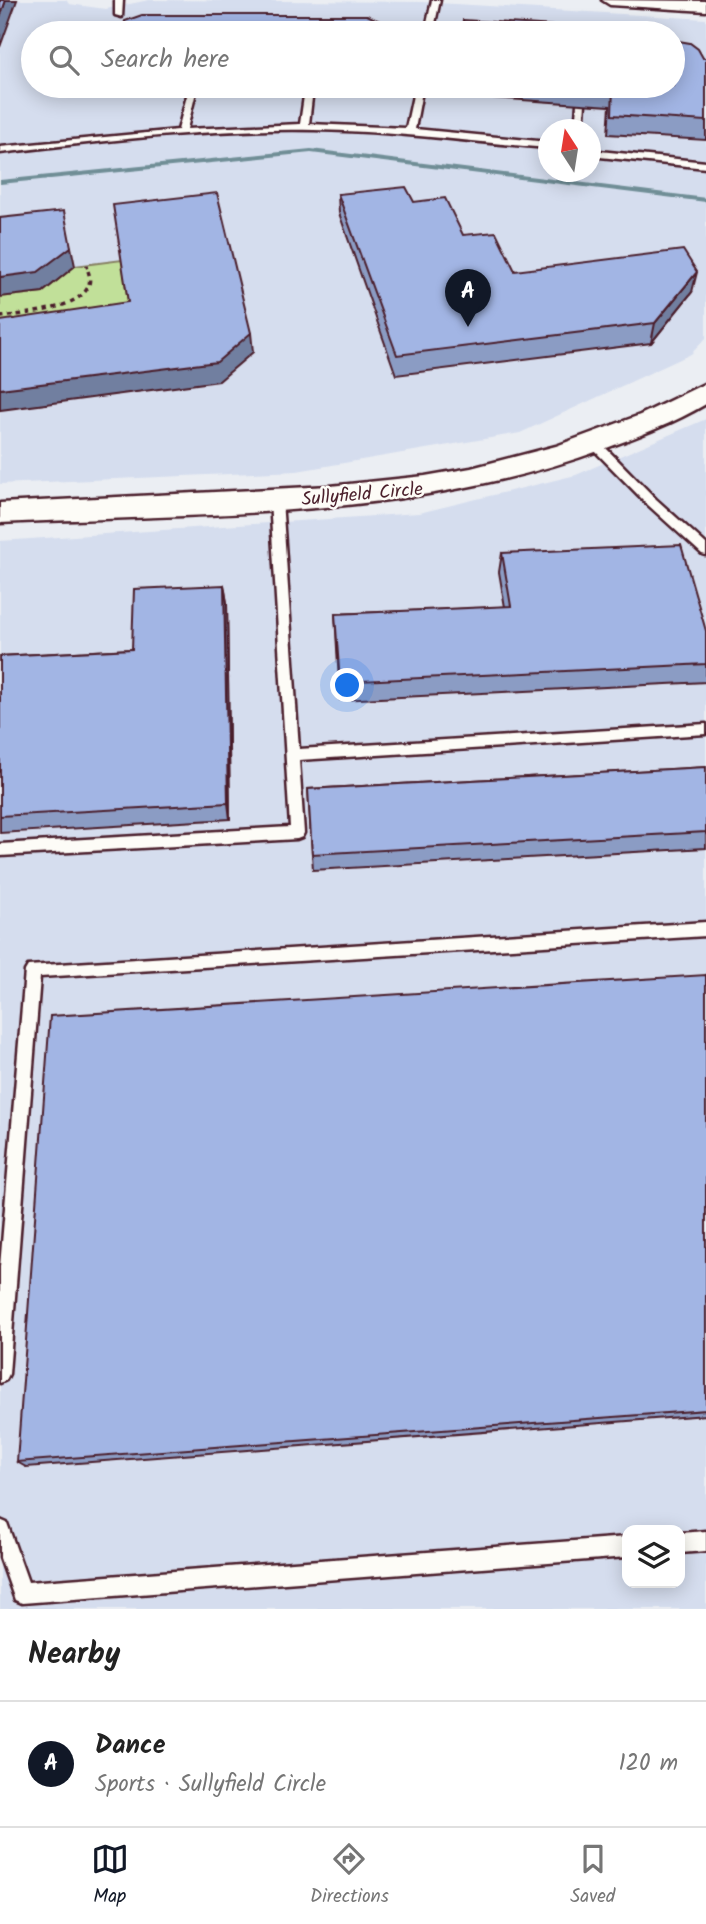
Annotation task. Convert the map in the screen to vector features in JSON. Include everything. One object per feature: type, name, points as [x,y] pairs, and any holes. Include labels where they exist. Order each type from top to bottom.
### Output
[{"type":"street","points":[[610,0],[706,6]]},
{"type":"street","name":"Sullyfield Circle","points":[[0,513],[363,495],[445,485],[533,464],[594,443],[657,418],[706,392]]},
{"type":"lane","points":[[119,0],[119,15]]},
{"type":"lane","points":[[432,21],[436,0]]},
{"type":"lane","points":[[182,133],[191,98]]},
{"type":"lane","points":[[304,127],[308,98]]},
{"type":"lane","points":[[410,131],[417,98]]},
{"type":"lane","points":[[580,119],[581,104]]},
{"type":"lane","points":[[0,150],[182,133],[304,127],[410,131],[538,144]]},
{"type":"lane","points":[[601,154],[706,165]]},
{"type":"lane","points":[[594,443],[652,502],[706,551]]},
{"type":"lane","points":[[0,850],[297,833],[276,500]]},
{"type":"lane","points":[[293,755],[706,729]]},
{"type":"lane","points":[[0,1374],[33,971],[706,929]]},
{"type":"lane","points":[[0,1530],[22,1593],[622,1547]]},
{"type":"lane","points":[[685,1543],[706,1541]]},
{"type":"path","points":[[0,317],[58,308],[76,301],[88,288],[90,281],[86,265]]},
{"type":"shaded area","points":[[0,0],[66,0],[69,4],[106,9],[149,0],[421,2],[706,19],[706,338],[691,354],[520,433],[297,471],[0,484]]},
{"type":"shaded area","points":[[706,419],[706,1609],[0,1609],[0,541],[419,513],[576,475]]},
{"type":"green space","points":[[122,260],[131,321],[0,341],[0,297],[43,292],[75,266]]},
{"type":"building","points":[[0,0],[6,0],[0,17]]},
{"type":"building","points":[[142,15],[367,15],[380,21],[125,21]]},
{"type":"building","points":[[685,42],[698,49],[703,58],[706,58],[706,121],[612,115],[613,98],[685,98]]},
{"type":"building","points":[[406,187],[414,202],[445,198],[463,235],[496,232],[515,271],[683,250],[697,272],[655,323],[397,355],[338,194]]},
{"type":"building","points":[[217,193],[251,333],[217,362],[0,389],[0,321],[128,302],[113,205]]},
{"type":"building","points":[[64,211],[71,247],[38,272],[0,277],[0,218]]},
{"type":"building","points":[[681,545],[706,631],[706,664],[340,682],[335,614],[511,606],[502,553]]},
{"type":"building","points":[[224,585],[228,803],[0,816],[0,656],[132,649],[134,589]]},
{"type":"building","points":[[706,767],[706,832],[312,854],[308,789]]},
{"type":"building","points":[[706,975],[706,1410],[17,1462],[50,1016]]},
{"type":"waterway","points":[[0,182],[311,151],[706,200]]},
{"type":"place","name":"Dance","points":[[468,327]]}]
